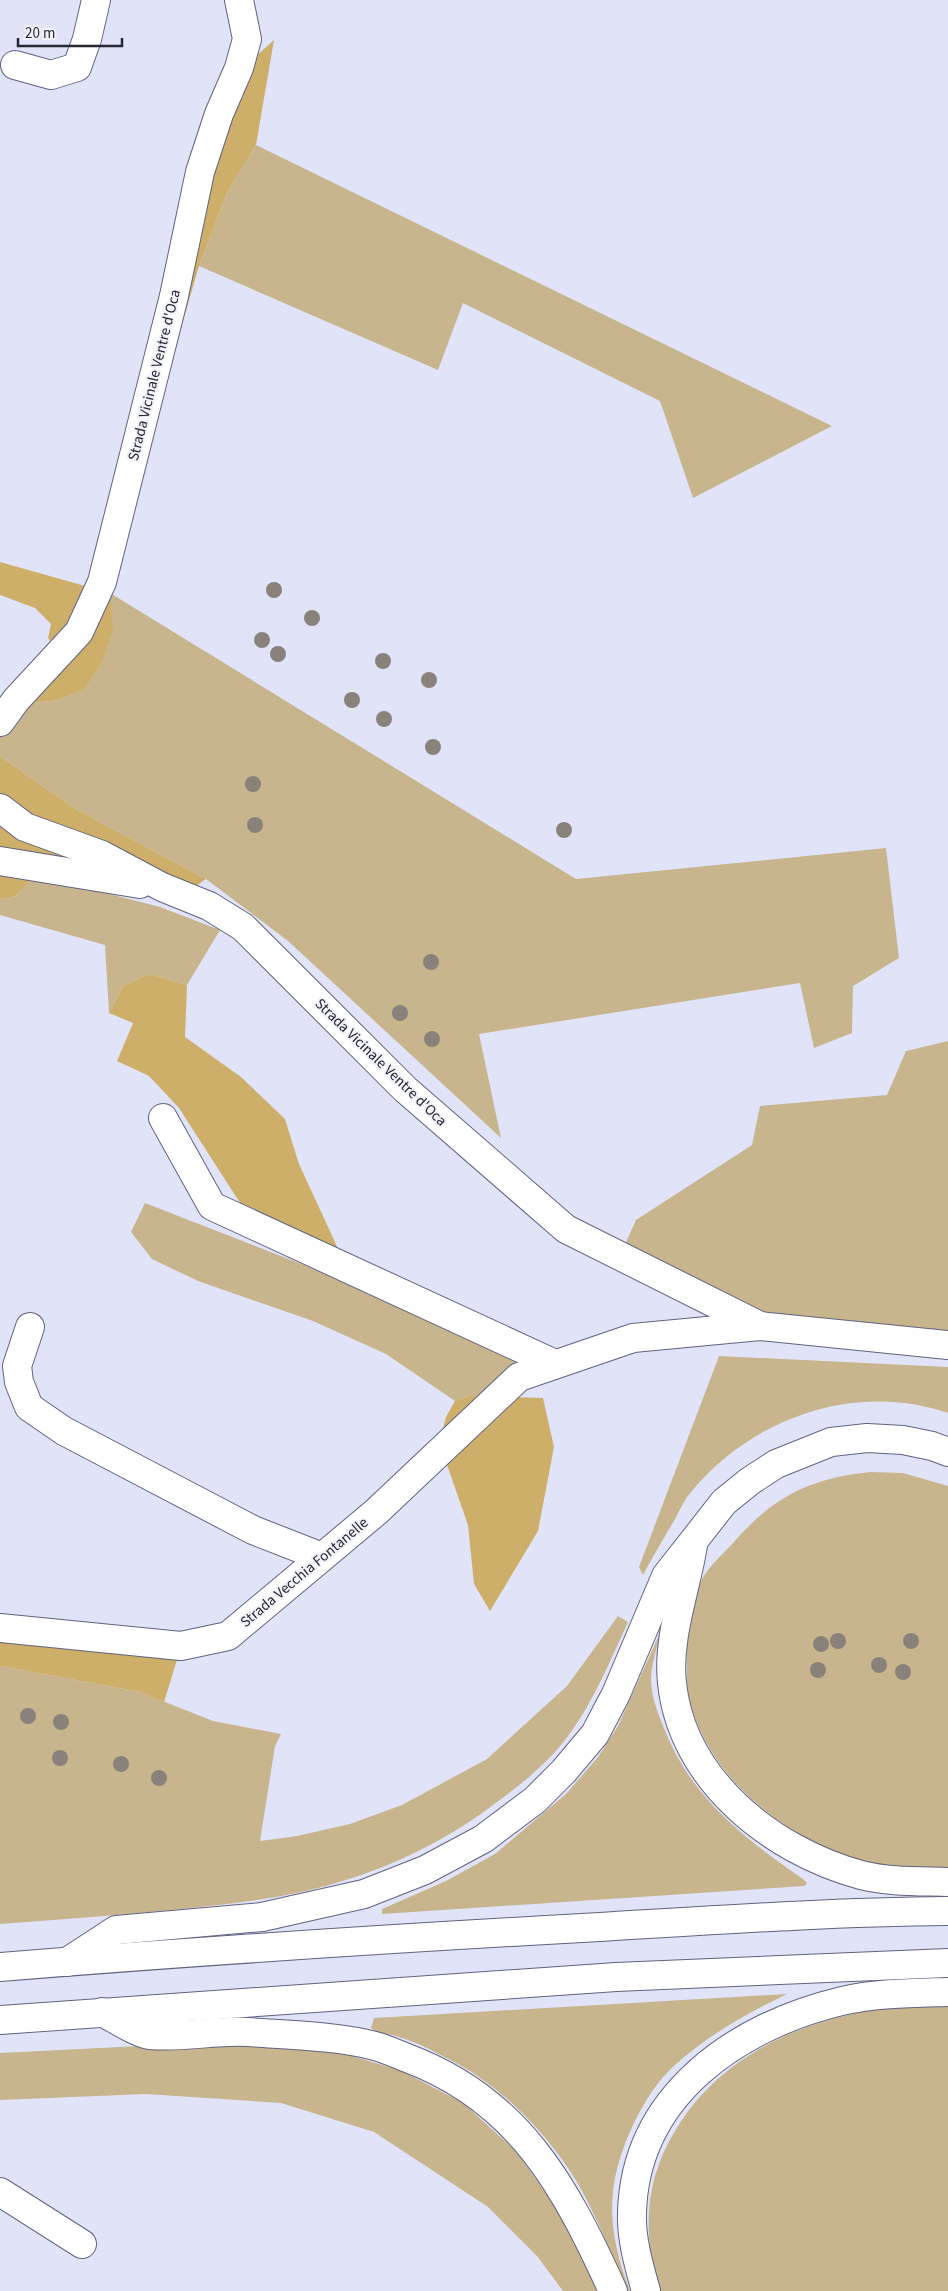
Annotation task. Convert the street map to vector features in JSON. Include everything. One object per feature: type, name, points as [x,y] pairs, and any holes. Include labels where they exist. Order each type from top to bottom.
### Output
[{"type":"main road","points":[[15,65],[51,75],[77,67],[87,39],[96,0]]},
{"type":"main road","name":"Strada Vicinale Ventre d'Oca","points":[[0,722],[16,700],[79,632],[102,582],[174,296],[200,172],[219,114],[239,68],[247,39],[239,0]]},
{"type":"main road","name":"Strada Vicinale Ventre d'Oca","points":[[0,808],[25,827],[102,855],[162,887],[209,906],[243,927],[405,1089],[566,1229],[760,1326]]},
{"type":"main road","points":[[0,861],[162,887]]},
{"type":"main road","points":[[163,1118],[212,1206],[555,1364]]},
{"type":"main road","name":"Strada Vicinale Ventre d'Oca","points":[[555,1364],[633,1338],[760,1326],[948,1345]]},
{"type":"main road","points":[[30,1327],[17,1366],[19,1382],[29,1407],[64,1430],[253,1530],[322,1557]]},
{"type":"main road","name":"Strada Vecchia Fontanelle","points":[[0,1628],[181,1646],[228,1636],[376,1512],[519,1377],[555,1364]]},
{"type":"main road","points":[[67,1962],[116,1930],[262,1917],[364,1894],[425,1870],[483,1840],[535,1800],[564,1771],[595,1734],[616,1694],[666,1576],[724,1502],[750,1480],[776,1464],[831,1442],[867,1438],[903,1440],[932,1446],[948,1452]]},
{"type":"main road","points":[[694,1540],[673,1647],[672,1681],[675,1706],[683,1728],[705,1769],[738,1807],[776,1838],[796,1850],[828,1864],[862,1875],[899,1880],[948,1882]]},
{"type":"main road","points":[[0,1967],[250,1948],[562,1929],[865,1912],[948,1911]]},
{"type":"main road","points":[[0,2020],[616,1977],[886,1964],[948,1963]]},
{"type":"main road","points":[[646,2291],[635,2248],[631,2215],[634,2182],[646,2146],[659,2116],[682,2087],[715,2058],[742,2041],[767,2027],[805,2011],[863,1998],[948,1992]]},
{"type":"main road","points":[[101,2012],[148,2035],[245,2032],[309,2036],[375,2046],[434,2070],[472,2091],[506,2119],[539,2155],[568,2198],[613,2291]]},
{"type":"main road","points":[[0,2192],[82,2244]]},
{"type":"shaded area","points":[[274,40],[256,145],[227,193],[199,266],[154,421],[217,141],[253,59]]},
{"type":"shaded area","points":[[256,145],[832,426],[693,498],[660,401],[463,303],[438,370],[199,266],[227,193]]},
{"type":"shaded area","points":[[0,562],[110,593],[113,629],[100,666],[85,688],[59,700],[32,703],[68,665],[48,638],[51,624],[35,608],[0,595]]},
{"type":"shaded area","points":[[110,593],[576,879],[886,848],[899,958],[853,986],[852,1033],[814,1048],[800,983],[479,1034],[501,1138],[288,941],[206,879],[74,808],[0,756],[0,729],[14,712],[32,703],[59,700],[84,688],[100,666]]},
{"type":"shaded area","points":[[0,756],[74,808],[206,879],[186,893],[103,847],[65,858],[31,880],[16,896],[0,900]]},
{"type":"shaded area","points":[[31,880],[79,886],[160,907],[220,930],[187,985],[149,974],[123,986],[109,1013],[105,945],[0,915],[0,900],[16,896]]},
{"type":"shaded area","points":[[149,974],[187,985],[185,1037],[241,1077],[285,1119],[299,1164],[340,1253],[242,1206],[179,1108],[149,1076],[117,1061],[133,1023],[109,1013],[123,986]]},
{"type":"shaded area","points":[[948,1041],[948,1341],[774,1324],[623,1249],[636,1220],[752,1145],[760,1106],[887,1095],[906,1051]]},
{"type":"shaded area","points":[[145,1203],[304,1265],[533,1366],[492,1397],[469,1396],[455,1401],[386,1354],[313,1321],[198,1281],[152,1259],[131,1232]]},
{"type":"shaded area","points":[[719,1356],[948,1367],[948,1413],[913,1404],[877,1401],[842,1404],[808,1413],[775,1426],[744,1444],[716,1466],[691,1492],[643,1575],[639,1567]]},
{"type":"shaded area","points":[[469,1396],[543,1398],[554,1447],[538,1531],[490,1611],[474,1584],[468,1525],[447,1465],[442,1432],[446,1417],[455,1401]]},
{"type":"shaded area","points":[[871,1472],[903,1473],[948,1486],[948,1871],[889,1867],[847,1859],[823,1850],[797,1833],[761,1807],[729,1776],[705,1739],[689,1698],[687,1656],[690,1617],[698,1588],[709,1569],[749,1526],[779,1501],[795,1492],[830,1479]]},
{"type":"shaded area","points":[[618,1616],[628,1622],[608,1666],[594,1695],[577,1723],[553,1755],[507,1795],[479,1815],[460,1828],[400,1860],[316,1889],[276,1897],[173,1910],[0,1924],[0,1666],[140,1692],[213,1721],[281,1734],[275,1746],[260,1841],[297,1836],[350,1824],[402,1805],[487,1759],[567,1686]]},
{"type":"shaded area","points":[[0,1631],[180,1650],[164,1702],[140,1692],[0,1666]]},
{"type":"shaded area","points":[[660,1633],[653,1661],[652,1689],[654,1701],[673,1749],[702,1793],[719,1812],[759,1847],[803,1879],[807,1883],[805,1886],[382,1914],[382,1909],[446,1881],[495,1854],[566,1794],[598,1757],[618,1726]]},
{"type":"shaded area","points":[[787,1994],[729,2025],[688,2054],[663,2078],[638,2115],[618,2166],[612,2206],[616,2247],[630,2291],[627,2291],[600,2228],[577,2182],[557,2153],[532,2123],[489,2085],[458,2064],[414,2042],[381,2033],[371,2028],[374,2018]]},
{"type":"shaded area","points":[[948,2002],[948,2291],[660,2291],[650,2249],[649,2209],[652,2189],[665,2150],[675,2131],[699,2098],[727,2071],[759,2049],[794,2032],[869,2010]]},
{"type":"shaded area","points":[[240,2041],[346,2054],[402,2071],[463,2103],[515,2150],[567,2223],[598,2291],[563,2291],[537,2256],[488,2207],[374,2132],[281,2103],[146,2094],[0,2100],[0,2053]]}]
